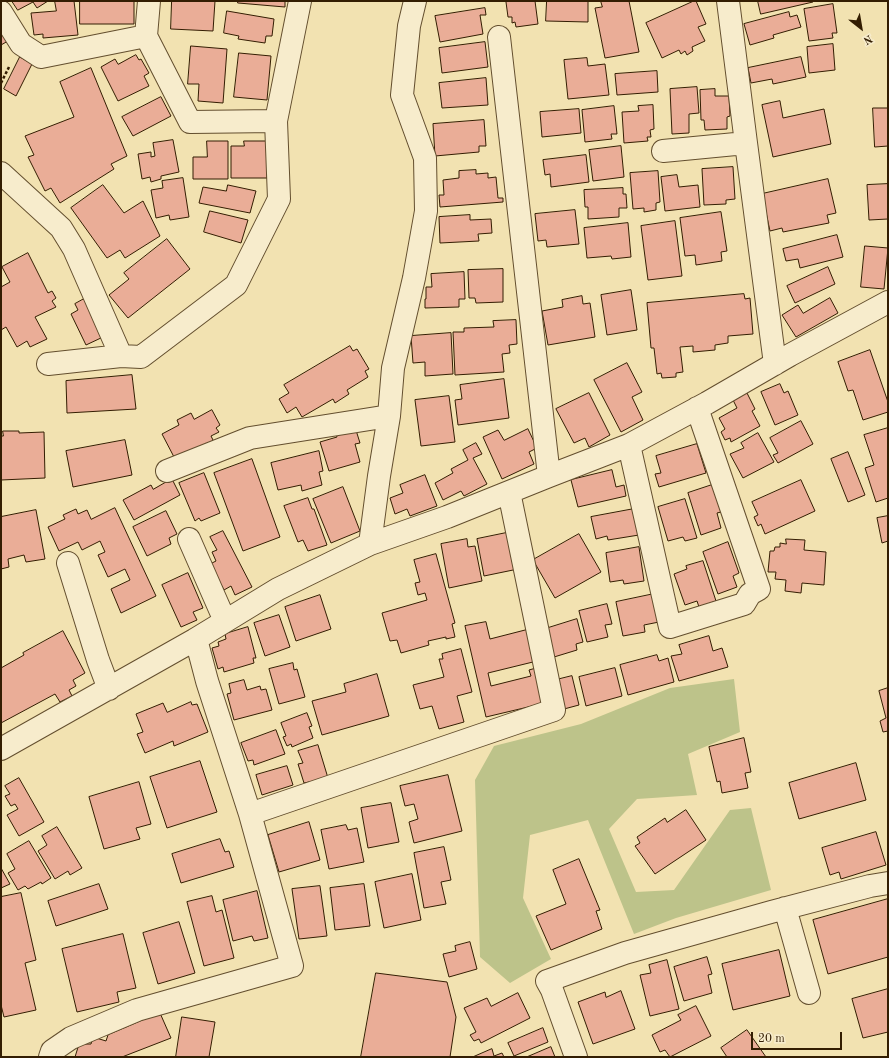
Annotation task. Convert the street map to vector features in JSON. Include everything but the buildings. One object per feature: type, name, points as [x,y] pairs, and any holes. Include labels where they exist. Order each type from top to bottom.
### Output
[{"type":"street","points":[[149,1],[146,36],[190,122],[276,121]]},
{"type":"street","points":[[48,364],[121,356],[141,357],[236,285],[279,199],[276,121],[300,1]]},
{"type":"street","points":[[370,544],[389,416],[393,368],[414,278],[426,211],[425,158],[402,95],[409,26],[415,1]]},
{"type":"street","points":[[728,1],[775,364]]},
{"type":"street","points":[[1,12],[21,44],[41,57],[146,36]]},
{"type":"street","points":[[498,37],[549,476]]},
{"type":"street","points":[[663,151],[746,143]]},
{"type":"street","points":[[1,173],[61,228],[68,238],[121,356]]},
{"type":"street","points":[[1,749],[110,689],[278,589],[370,544],[447,517],[629,445],[888,302]]},
{"type":"street","points":[[629,445],[670,627],[744,604],[750,594],[759,589],[698,408]]},
{"type":"street","points":[[167,471],[250,438],[389,416]]},
{"type":"street","points":[[250,814],[554,710],[509,492]]},
{"type":"street","points":[[189,539],[225,621]]},
{"type":"street","points":[[68,563],[98,660],[110,689]]},
{"type":"street","points":[[50,1057],[52,1052],[71,1038],[137,1010],[292,966],[250,814],[207,681],[196,639]]},
{"type":"street","points":[[576,1057],[552,990],[547,981],[625,953],[785,908],[870,886],[888,883]]},
{"type":"street","points":[[785,908],[809,993]]},
{"type":"green space","points":[[734,679],[740,732],[688,754],[697,795],[637,799],[609,829],[636,892],[674,890],[730,810],[751,808],[771,890],[676,918],[634,934],[588,820],[530,835],[523,898],[551,959],[510,983],[480,957],[475,780],[494,746],[581,724],[670,688]]}]
